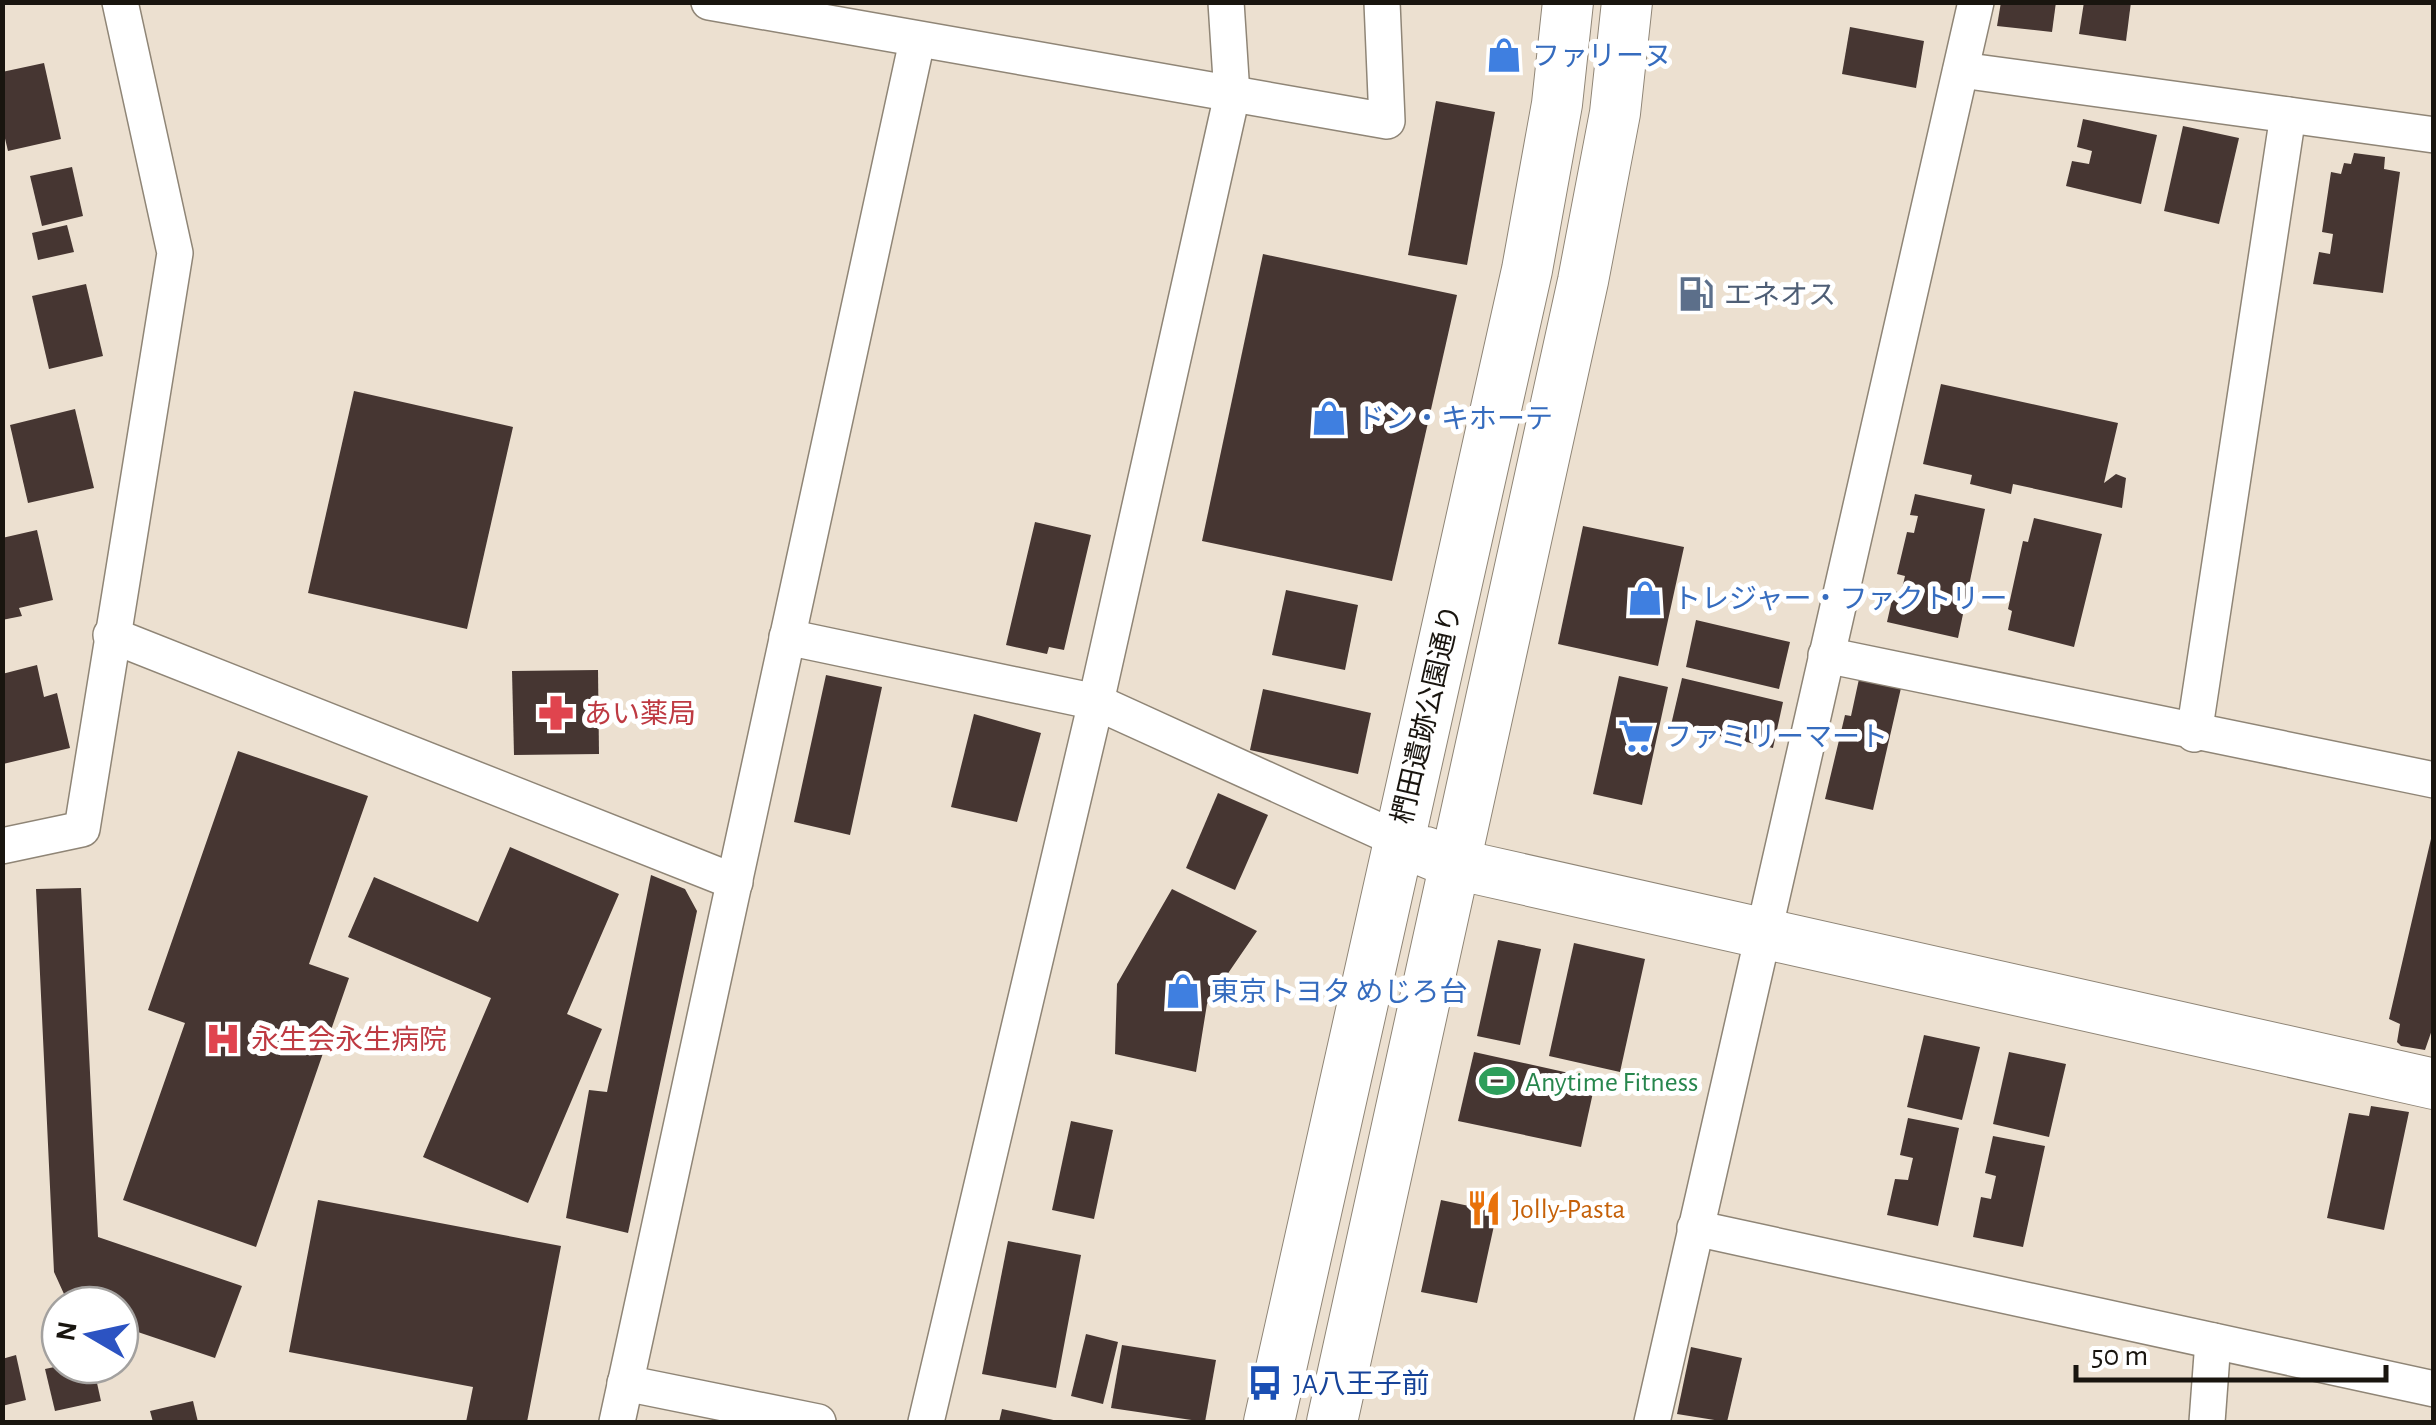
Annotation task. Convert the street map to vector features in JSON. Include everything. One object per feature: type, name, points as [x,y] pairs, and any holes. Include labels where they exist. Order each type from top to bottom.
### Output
[{"type":"street","points":[[2,846],[82,828],[175,253],[120,2]]},
{"type":"street","points":[[926,1422],[1096,702],[1232,95],[1226,2]]},
{"type":"street","points":[[726,4],[918,42],[1387,121],[1382,2]]},
{"type":"street","name":"椚田遺跡公園通り","points":[[1269,1422],[1527,270],[1556,104],[1568,2]]},
{"type":"street","points":[[1332,1422],[1587,263],[1615,112],[1627,2]]},
{"type":"street","points":[[1652,1422],[1976,2]]},
{"type":"street","points":[[617,1422],[918,42]]},
{"type":"street","points":[[1961,70],[2434,135]]},
{"type":"street","points":[[2194,734],[2288,115]]},
{"type":"street","points":[[112,635],[735,882]]},
{"type":"street","points":[[788,638],[1096,702],[1455,864],[2434,1084]]},
{"type":"street","points":[[1826,655],[2194,734],[2434,780]]},
{"type":"street","points":[[1695,1228],[2434,1390]]},
{"type":"street","points":[[2207,1422],[2212,1340]]},
{"type":"street","points":[[625,1384],[818,1422]]},
{"type":"street","points":[[2427,1422],[2434,1404]]},
{"type":"building","points":[[2001,2],[2056,2],[2052,32],[1997,26]]},
{"type":"building","points":[[2084,2],[2131,2],[2126,41],[2079,34]]},
{"type":"building","points":[[1850,27],[1924,41],[1916,88],[1842,74]]},
{"type":"building","points":[[44,63],[61,139],[8,151],[2,126],[2,72]]},
{"type":"building","points":[[1436,101],[1495,112],[1467,265],[1408,255]]},
{"type":"building","points":[[2083,119],[2157,135],[2141,204],[2066,186],[2072,161],[2089,164],[2092,151],[2077,147]]},
{"type":"building","points":[[2183,126],[2239,138],[2219,224],[2164,211]]},
{"type":"building","points":[[2354,153],[2385,157],[2384,169],[2400,172],[2383,293],[2313,284],[2319,252],[2330,254],[2333,234],[2322,232],[2331,172],[2341,174],[2344,163],[2351,164]]},
{"type":"building","points":[[72,167],[83,216],[42,226],[30,176]]},
{"type":"building","points":[[67,225],[74,252],[38,260],[32,233]]},
{"type":"building","name":"ドン・キホーテ","points":[[1263,254],[1457,295],[1392,581],[1202,541]]},
{"type":"building","points":[[86,284],[103,356],[49,369],[32,296]]},
{"type":"building","points":[[1941,384],[2118,423],[2104,483],[2116,474],[2126,478],[2122,508],[2013,484],[2011,494],[1970,484],[1972,475],[1923,464]]},
{"type":"building","points":[[354,391],[513,427],[467,629],[308,593]]},
{"type":"building","points":[[75,409],[94,488],[28,503],[10,425]]},
{"type":"building","points":[[1915,494],[1985,509],[1958,638],[1887,622],[1894,591],[1901,593],[1905,576],[1897,574],[1907,532],[1914,533],[1918,516],[1910,515]]},
{"type":"building","points":[[2034,518],[2102,534],[2074,647],[2008,630],[2012,611],[2008,609],[2023,541],[2028,542]]},
{"type":"building","points":[[1035,522],[1091,535],[1064,650],[1049,647],[1047,654],[1006,645]]},
{"type":"building","points":[[1583,526],[1684,547],[1658,666],[1558,644]]},
{"type":"building","points":[[37,530],[53,600],[19,608],[22,616],[2,620],[2,538]]},
{"type":"building","points":[[1286,590],[1358,605],[1345,670],[1272,655]]},
{"type":"building","points":[[1696,620],[1790,642],[1779,689],[1686,667]]},
{"type":"building","points":[[37,665],[44,697],[57,693],[70,748],[3,764],[2,674]]},
{"type":"building","name":"あい薬局","points":[[598,670],[599,754],[514,755],[512,671]]},
{"type":"building","points":[[826,675],[882,687],[850,835],[794,822]]},
{"type":"building","points":[[1619,676],[1668,687],[1642,805],[1593,794]]},
{"type":"building","points":[[1682,678],[1783,702],[1773,748],[1671,725]]},
{"type":"building","points":[[1859,679],[1901,688],[1873,810],[1825,799],[1845,715],[1851,716]]},
{"type":"building","points":[[1263,689],[1371,713],[1358,774],[1250,750]]},
{"type":"building","points":[[974,714],[1041,733],[1017,822],[951,807]]},
{"type":"building","points":[[238,751],[368,796],[309,964],[349,978],[256,1247],[123,1200],[185,1023],[148,1010]]},
{"type":"building","points":[[1218,793],[1268,815],[1235,890],[1186,868]]},
{"type":"building","points":[[2434,826],[2434,1024],[2425,1050],[2401,1046],[2397,1042],[2400,1024],[2389,1019]]},
{"type":"building","points":[[510,847],[619,894],[567,1014],[602,1029],[528,1203],[423,1157],[491,998],[348,937],[374,877],[478,922]]},
{"type":"building","points":[[651,875],[685,889],[697,911],[628,1233],[566,1218],[589,1090],[607,1092]]},
{"type":"building","points":[[81,888],[98,1237],[242,1286],[215,1358],[140,1333],[140,1285],[60,1285],[54,1272],[36,889]]},
{"type":"building","points":[[1172,889],[1257,931],[1207,1004],[1196,1072],[1115,1054],[1117,984]]},
{"type":"building","points":[[1498,940],[1541,949],[1520,1045],[1477,1036]]},
{"type":"building","points":[[1574,943],[1645,959],[1620,1072],[1549,1056]]},
{"type":"building","points":[[1924,1035],[1980,1047],[1962,1120],[1907,1107]]},
{"type":"building","points":[[1474,1052],[1596,1079],[1581,1147],[1458,1121]]},
{"type":"building","points":[[2009,1052],[2066,1064],[2049,1137],[1993,1124]]},
{"type":"building","points":[[2371,1106],[2409,1112],[2384,1230],[2327,1218],[2349,1113],[2369,1116]]},
{"type":"building","points":[[1908,1118],[1959,1128],[1938,1226],[1887,1215],[1895,1179],[1908,1180],[1913,1158],[1900,1155]]},
{"type":"building","points":[[1071,1121],[1113,1130],[1094,1219],[1052,1210]]},
{"type":"building","points":[[1993,1136],[2045,1146],[2023,1247],[1973,1237],[1981,1197],[1991,1199],[1996,1176],[1985,1173]]},
{"type":"building","points":[[318,1200],[561,1246],[527,1422],[466,1422],[473,1387],[289,1352]]},
{"type":"building","points":[[1441,1200],[1497,1212],[1477,1303],[1421,1292]]},
{"type":"building","points":[[1008,1241],[1081,1255],[1056,1388],[982,1374]]},
{"type":"building","points":[[1086,1334],[1118,1342],[1103,1404],[1071,1396]]},
{"type":"building","points":[[1122,1345],[1216,1360],[1205,1422],[1111,1408]]},
{"type":"building","points":[[1691,1347],[1742,1358],[1727,1422],[1677,1414]]},
{"type":"building","points":[[16,1355],[26,1400],[2,1406],[2,1359]]},
{"type":"building","points":[[49,1385],[97,1385],[101,1401],[55,1411]]},
{"type":"building","points":[[193,1401],[198,1422],[153,1422],[150,1411]]},
{"type":"building","points":[[1002,1409],[1058,1421],[1058,1422],[999,1422]]},
{"type":"place","name":"ファリーヌ","points":[[1504,55]]},
{"type":"place","name":"エネオス","points":[[1696,294]]},
{"type":"place","name":"ドン・キホーテ","points":[[1329,418]]},
{"type":"place","name":"トレジャー・ファクトリー","points":[[1645,598]]},
{"type":"place","name":"あい薬局","points":[[556,713]]},
{"type":"place","name":"ファミリーマート","points":[[1636,736]]},
{"type":"place","name":"東京トヨタ めじろ台","points":[[1183,991]]},
{"type":"place","name":"永生会永生病院","points":[[223,1039]]},
{"type":"place","name":"Anytime Fitness","points":[[1497,1081]]},
{"type":"place","name":"Jolly-Pasta","points":[[1484,1208]]},
{"type":"place","name":"JA八王子前","points":[[1265,1383]]}]
